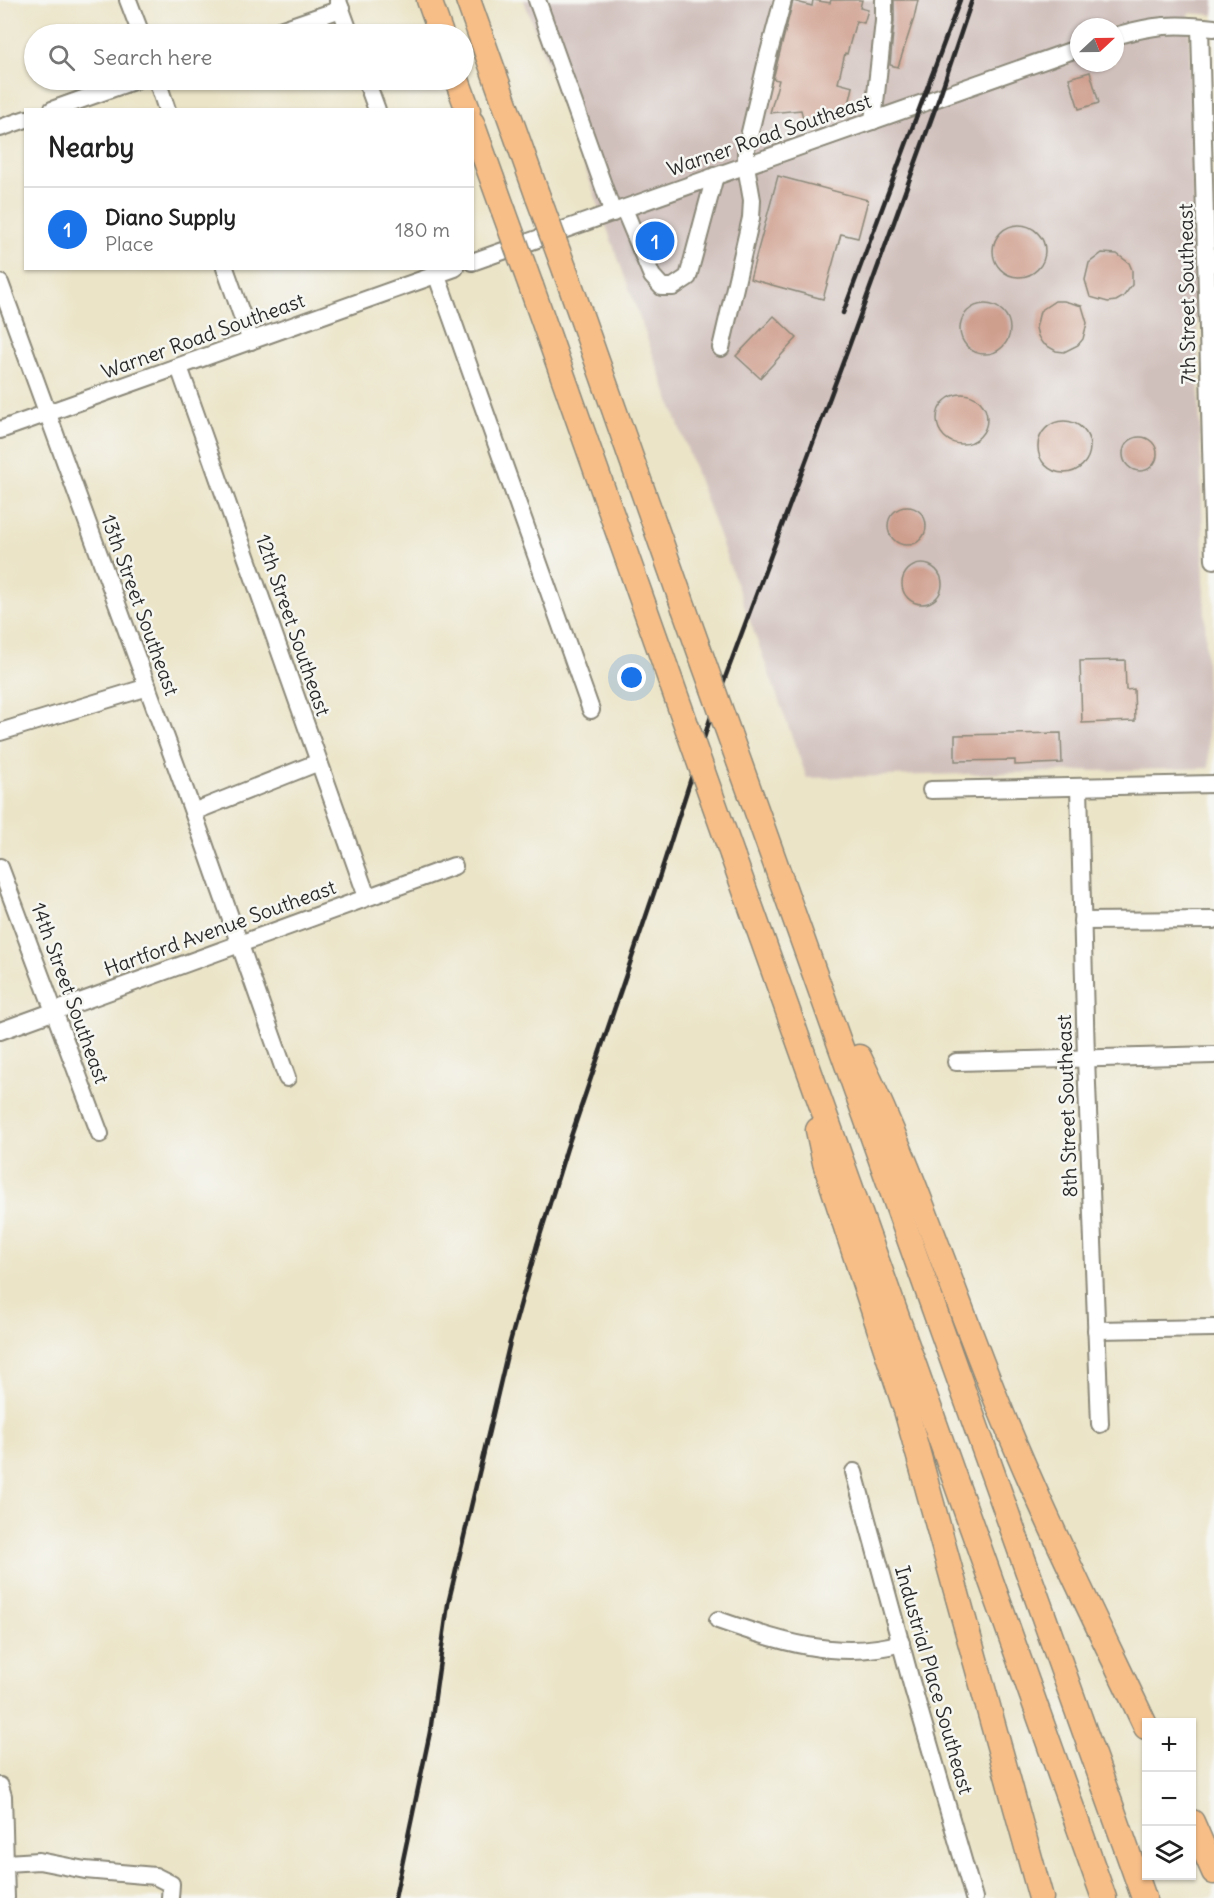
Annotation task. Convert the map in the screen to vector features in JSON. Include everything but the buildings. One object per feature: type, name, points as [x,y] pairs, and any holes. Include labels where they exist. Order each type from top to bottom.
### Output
[{"type":"highway","points":[[429,0],[437,24]]},
{"type":"highway","points":[[468,0],[1144,1898]]},
{"type":"highway","points":[[461,90],[467,108]]},
{"type":"highway","points":[[474,129],[1104,1898]]},
{"type":"highway","points":[[800,930],[883,1108],[994,1395],[1030,1479],[1142,1718]]},
{"type":"highway","points":[[803,1052],[825,1163],[906,1410],[1041,1898]]},
{"type":"highway","points":[[1196,1830],[1214,1853]]},
{"type":"highway","points":[[1196,1832],[1214,1872]]},
{"type":"street","points":[[128,0],[137,24]]},
{"type":"street","points":[[537,0],[618,211],[652,276],[662,287],[673,287],[688,277],[715,176]]},
{"type":"street","points":[[721,348],[751,218],[752,200],[746,166],[746,149],[783,0]]},
{"type":"street","points":[[873,121],[884,21],[884,0]]},
{"type":"street","points":[[293,24],[340,5],[347,24]]},
{"type":"street","points":[[1124,34],[1154,26],[1178,24],[1207,27]]},
{"type":"street","name":"7th Street Southeast","points":[[1207,27],[1214,560]]},
{"type":"street","name":"Warner Road Southeast","points":[[474,261],[1070,51]]},
{"type":"street","points":[[58,108],[108,90]]},
{"type":"street","points":[[160,90],[166,108]]},
{"type":"street","points":[[370,90],[376,108]]},
{"type":"street","points":[[0,128],[24,120]]},
{"type":"street","points":[[226,270],[251,341]]},
{"type":"street","points":[[435,272],[591,710]]},
{"type":"street","name":"Warner Road Southeast","points":[[0,430],[251,341],[435,272]]},
{"type":"street","name":"13th Street Southeast","points":[[0,283],[148,687],[287,1078]]},
{"type":"street","name":"12th Street Southeast","points":[[179,367],[367,897]]},
{"type":"street","points":[[0,732],[148,687]]},
{"type":"street","points":[[193,812],[319,762]]},
{"type":"street","points":[[931,790],[1214,784]]},
{"type":"street","name":"8th Street Southeast","points":[[1079,787],[1086,1058],[1100,1424]]},
{"type":"street","name":"Hartford Avenue Southeast","points":[[0,1031],[454,866]]},
{"type":"street","name":"14th Street Southeast","points":[[0,867],[100,1134]]},
{"type":"street","points":[[1082,921],[1214,920]]},
{"type":"street","points":[[956,1062],[1214,1054]]},
{"type":"street","points":[[1096,1330],[1214,1328]]},
{"type":"street","name":"Industrial Place Southeast","points":[[854,1472],[974,1898]]},
{"type":"street","points":[[718,1620],[776,1640],[803,1646],[844,1650],[880,1649],[901,1643]]},
{"type":"street","points":[[0,1785],[3,1796],[6,1898]]},
{"type":"street","points":[[6,1863],[39,1861],[85,1870],[155,1876],[171,1884],[171,1898]]},
{"type":"shaded area","points":[[524,0],[1214,0],[1214,15],[1189,13],[1209,768],[807,778]]},
{"type":"railway","points":[[843,313],[960,0]]},
{"type":"railway","points":[[395,1898],[430,1732],[448,1604],[510,1342],[537,1245],[567,1148],[658,881],[713,710],[848,349],[972,0]]},
{"type":"place","name":"Diano Supply","points":[[655,241]]}]
